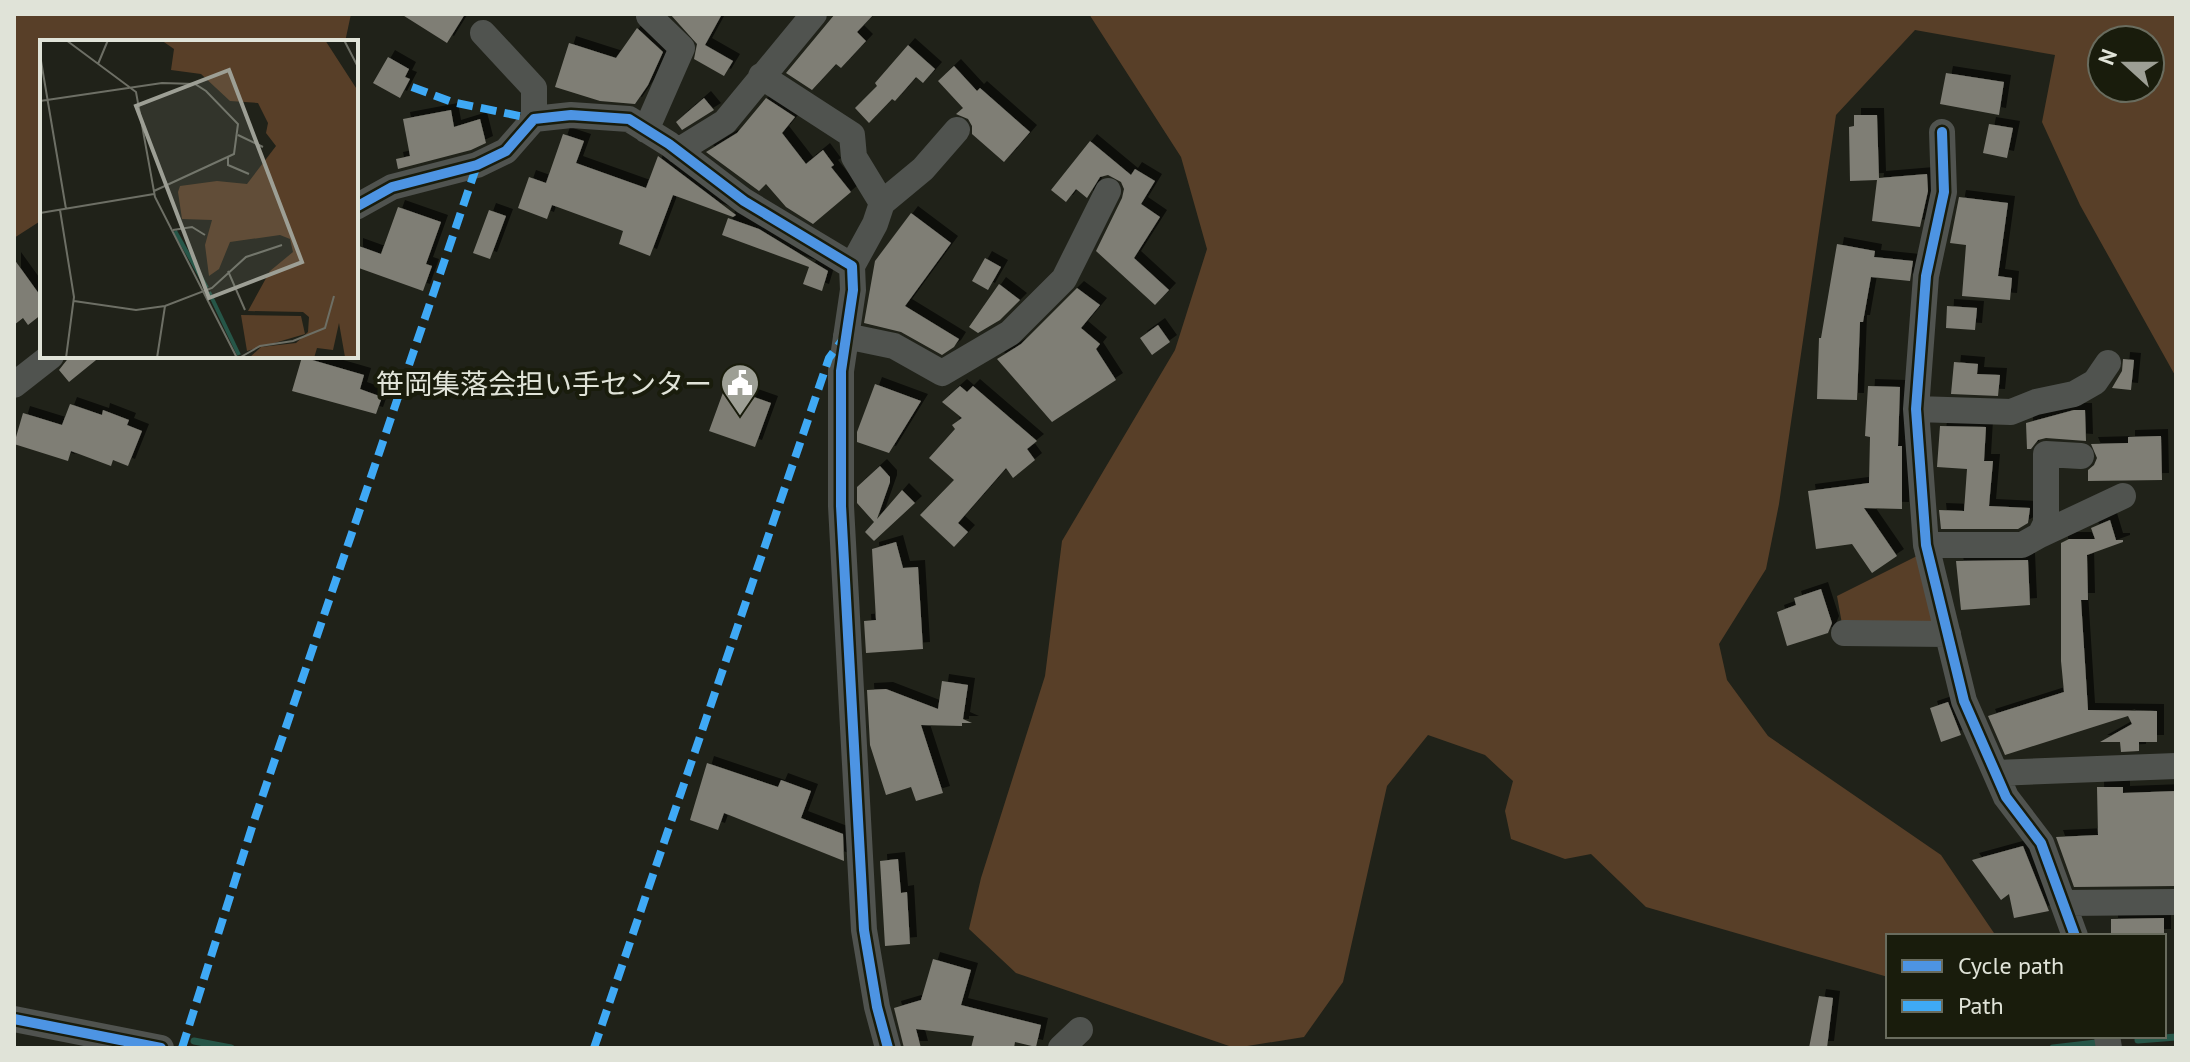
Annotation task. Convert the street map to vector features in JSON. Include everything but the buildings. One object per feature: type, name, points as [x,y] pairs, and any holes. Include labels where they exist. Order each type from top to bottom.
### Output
[{"type":"street","points":[[678,151],[725,122],[814,14]]},
{"type":"street","points":[[646,130],[682,48],[648,15]]},
{"type":"street","points":[[358,206],[392,187],[477,165],[506,151],[534,119],[534,88],[483,33]]},
{"type":"street","points":[[761,76],[852,135],[854,157],[882,203]]},
{"type":"street","points":[[534,119],[571,115],[629,119],[744,201],[852,266]]},
{"type":"street","points":[[888,1048],[877,1007],[864,930],[857,834],[841,506],[841,371],[853,290],[852,266],[875,224],[882,203],[923,169],[957,130]]},
{"type":"street","points":[[1942,132],[1944,192],[1926,276],[1916,409],[1926,545],[1964,701],[2006,797],[2041,843],[2074,934]]},
{"type":"street","points":[[846,336],[894,346],[942,373],[1010,333],[1064,279],[1108,191]]},
{"type":"street","points":[[14,385],[48,358]]},
{"type":"street","points":[[1916,409],[2011,412],[2036,402],[2074,394],[2095,382],[2108,363]]},
{"type":"street","points":[[2040,535],[2046,523],[2046,454],[2081,456]]},
{"type":"street","points":[[1926,545],[2022,545],[2123,496]]},
{"type":"street","points":[[1844,633],[1948,634]]},
{"type":"street","points":[[1996,773],[2176,766]]},
{"type":"street","points":[[2063,903],[2176,902]]},
{"type":"street","points":[[14,1019],[161,1048]]},
{"type":"shaded area","points":[[14,14],[351,14],[345,40],[40,40],[40,221],[14,238]]},
{"type":"shaded area","points":[[1089,14],[2176,14],[2176,377],[2080,205],[2042,122],[2055,55],[1915,30],[1836,115],[1779,504],[1766,569],[1719,644],[1727,680],[1768,736],[1941,855],[1995,934],[1886,934],[1886,976],[1646,907],[1591,854],[1565,859],[1511,839],[1505,811],[1513,781],[1485,755],[1428,735],[1387,786],[1343,982],[1304,1037],[1235,1048],[1016,973],[969,929],[981,878],[1045,676],[1062,541],[1175,350],[1207,249],[1181,157]]},
{"type":"shaded area","points":[[1919,555],[1940,623],[1842,624],[1837,596]]},
{"type":"waterway","points":[[2166,1038],[2176,1037]]},
{"type":"waterway","points":[[2138,1040],[2163,1038]]},
{"type":"waterway","points":[[194,1041],[231,1048]]},
{"type":"waterway","points":[[2053,1048],[2096,1043]]},
{"type":"marked path","points":[[412,87],[452,102],[534,119]]},
{"type":"marked path","points":[[182,1048],[253,824],[477,165]]},
{"type":"marked path","points":[[594,1048],[829,358],[843,339]]},
{"type":"cycle path","points":[[358,206],[392,187],[477,165],[506,151],[534,119],[571,115],[629,119],[669,144],[744,201],[852,266],[853,290],[841,371],[841,506],[864,930],[877,1007],[888,1048]]},
{"type":"cycle path","points":[[1942,132],[1944,192],[1926,276],[1916,409],[1926,545],[1964,701],[2006,797],[2041,843],[2074,934]]},
{"type":"cycle path","points":[[14,1019],[161,1048]]},
{"type":"place","name":"笹岡集落会担い手センター","points":[[740,417]]}]
